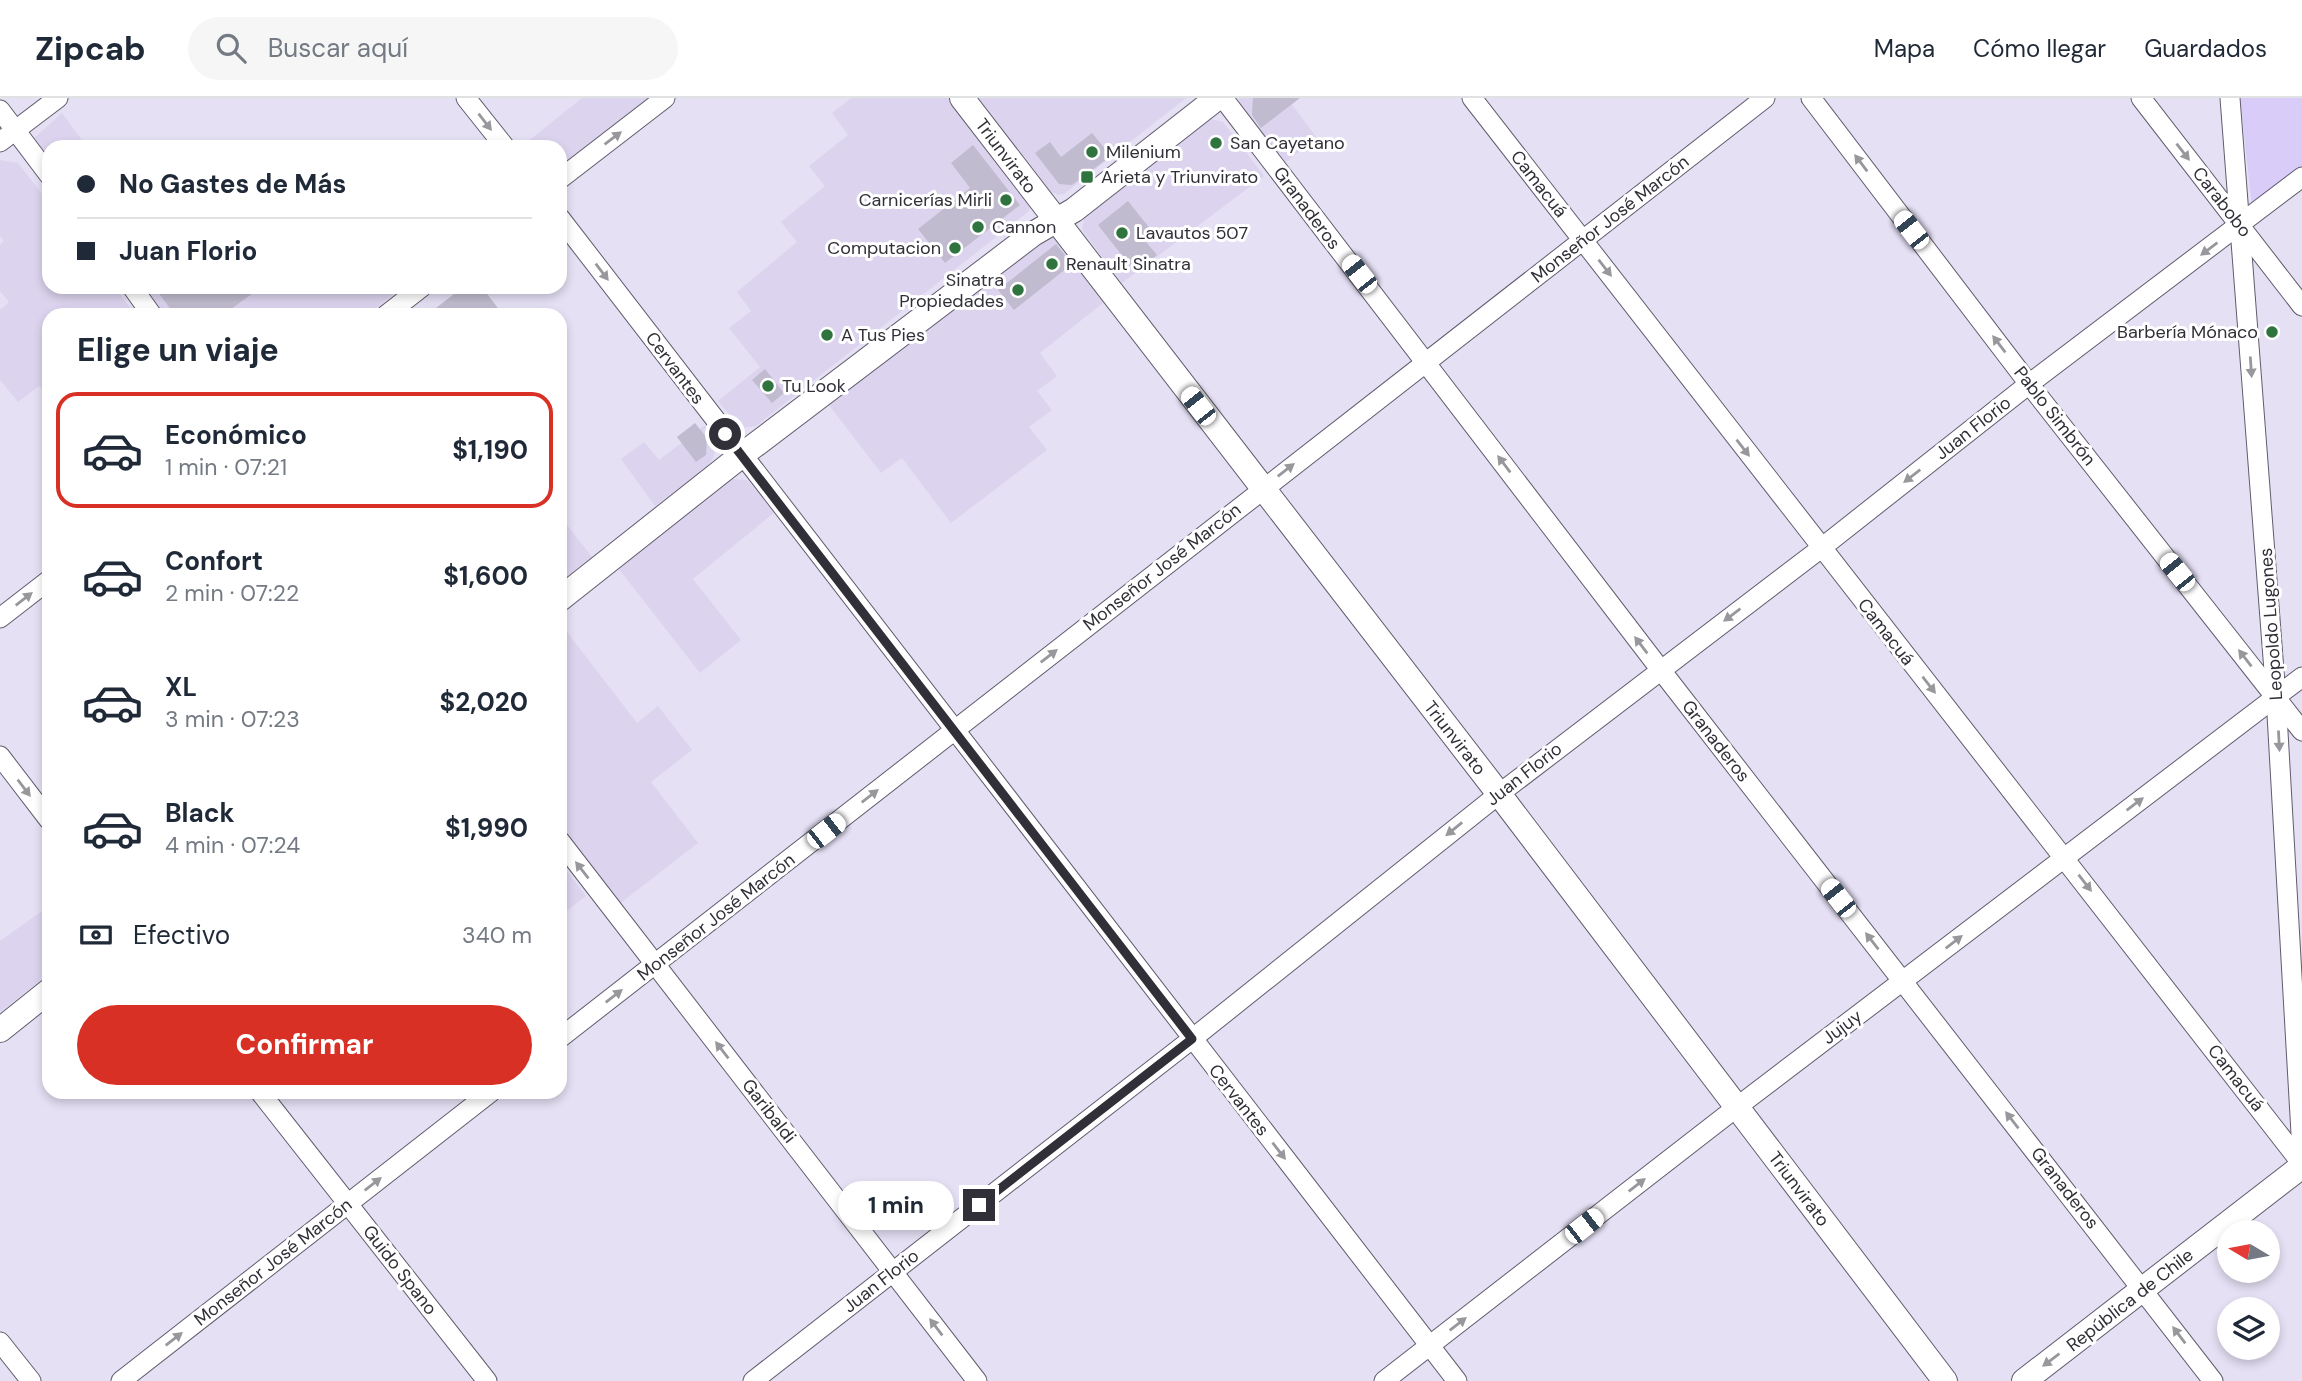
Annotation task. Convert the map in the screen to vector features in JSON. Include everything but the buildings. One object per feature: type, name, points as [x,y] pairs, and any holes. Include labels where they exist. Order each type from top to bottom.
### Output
[{"type":"street","points":[[8,136],[58,98]]},
{"type":"street","points":[[466,98],[499,140]]},
{"type":"street","points":[[567,174],[665,98]]},
{"type":"street","name":"Triunvirato","points":[[962,98],[1499,794],[1945,1381]]},
{"type":"street","points":[[567,593],[742,455],[1054,220],[1074,210],[1217,98]]},
{"type":"street","name":"Granaderos","points":[[1223,98],[1660,670],[2213,1381]]},
{"type":"street","name":"Camacuá","points":[[1472,98],[1820,549],[2064,857],[2302,1165]]},
{"type":"street","name":"Monseñor José Marcón","points":[[567,1033],[1765,98]]},
{"type":"street","name":"Pablo Simbrón","points":[[1811,98],[2029,384],[2302,731]]},
{"type":"street","name":"Carabobo","points":[[2141,98],[2302,306]]},
{"type":"street","name":"Leopoldo Lugones","points":[[2230,98],[2276,697],[2302,1151]]},
{"type":"street","points":[[0,110],[8,136],[42,169]]},
{"type":"street","name":"Juan Florio","points":[[753,1381],[1192,1039],[1499,794],[1820,549],[2029,384],[2241,226],[2302,177]]},
{"type":"street","name":"Cervantes","points":[[567,227],[1457,1381]]},
{"type":"street","points":[[395,308],[413,294]]},
{"type":"street","points":[[0,618],[42,585]]},
{"type":"street","name":"Jujuy","points":[[1384,1381],[1737,1107],[2302,677]]},
{"type":"street","points":[[0,756],[42,811]]},
{"type":"street","name":"Garibaldi","points":[[567,850],[977,1381]]},
{"type":"street","points":[[0,1030],[42,997]]},
{"type":"street","name":"Guido Spano","points":[[266,1099],[487,1381]]},
{"type":"street","name":"Monseñor José Marcón","points":[[121,1381],[482,1099]]},
{"type":"street","name":"República de Chile","points":[[2024,1381],[2302,1165]]},
{"type":"street","points":[[0,1342],[31,1381]]},
{"type":"shaded area","points":[[582,98],[648,98],[567,161],[567,140],[530,140]]},
{"type":"shaded area","points":[[851,98],[954,98],[1031,204],[1029,211],[756,426],[740,428],[718,401],[760,367],[729,328],[751,311],[737,292],[797,242],[781,222],[825,186],[809,166],[848,135],[832,113]]},
{"type":"shaded area","points":[[978,98],[1186,98],[1064,194],[1058,195],[1049,191]]},
{"type":"shaded area","points":[[1239,98],[1287,98],[1317,138],[1283,164],[1238,105]]},
{"type":"shaded area","points":[[2240,98],[2302,98],[2302,170],[2252,207]]},
{"type":"shaded area","points":[[62,113],[82,140],[42,140],[42,158],[32,140]]},
{"type":"shaded area","points":[[1210,119],[1223,122],[1264,176],[1122,283],[1082,230],[1085,214],[1196,124]]},
{"type":"shaded area","points":[[0,160],[18,163],[42,194],[42,294],[120,294],[130,308],[42,308],[42,389],[39,386],[18,402],[0,380],[0,310],[9,302],[0,291],[0,245],[4,241],[0,236]]},
{"type":"shaded area","points":[[1053,233],[1108,299],[1040,353],[1057,376],[1037,391],[1052,410],[1029,427],[1047,450],[951,523],[902,458],[881,473],[829,405],[1045,235]]},
{"type":"shaded area","points":[[144,294],[392,295],[376,308],[155,308]]},
{"type":"shaded area","points":[[705,425],[716,447],[713,458],[707,467],[655,506],[621,459],[644,442],[659,460]]},
{"type":"shaded area","points":[[730,479],[747,480],[775,512],[693,579],[741,640],[700,673],[618,568]]},
{"type":"shaded area","points":[[567,525],[592,557],[567,576]]},
{"type":"shaded area","points":[[567,632],[637,723],[658,706],[692,750],[651,782],[698,843],[618,905],[567,839]]},
{"type":"shaded area","points":[[567,871],[586,896],[567,911]]},
{"type":"shaded area","points":[[42,911],[42,979],[0,1012],[0,941]]},
{"type":"place","name":"San Cayetano","points":[[1216,143]]},
{"type":"place","name":"Milenium","points":[[1092,152]]},
{"type":"place","name":"Arieta y Triunvirato","points":[[1087,177]]},
{"type":"place","name":"Carnicerías Mirli","points":[[1006,200]]},
{"type":"place","name":"Cannon","points":[[978,227]]},
{"type":"place","name":"Lavautos 507","points":[[1122,233]]},
{"type":"place","name":"Computacion","points":[[955,248]]},
{"type":"place","name":"Renault Sinatra","points":[[1052,264]]},
{"type":"place","name":"Sinatra Propiedades","points":[[1018,290]]},
{"type":"place","name":"Barbería Mónaco","points":[[2272,332]]},
{"type":"place","name":"A Tus Pies","points":[[827,335]]},
{"type":"place","name":"Tu Look","points":[[768,386]]},
{"type":"route","points":[[725,434],[1192,1039],[979,1205]]}]
